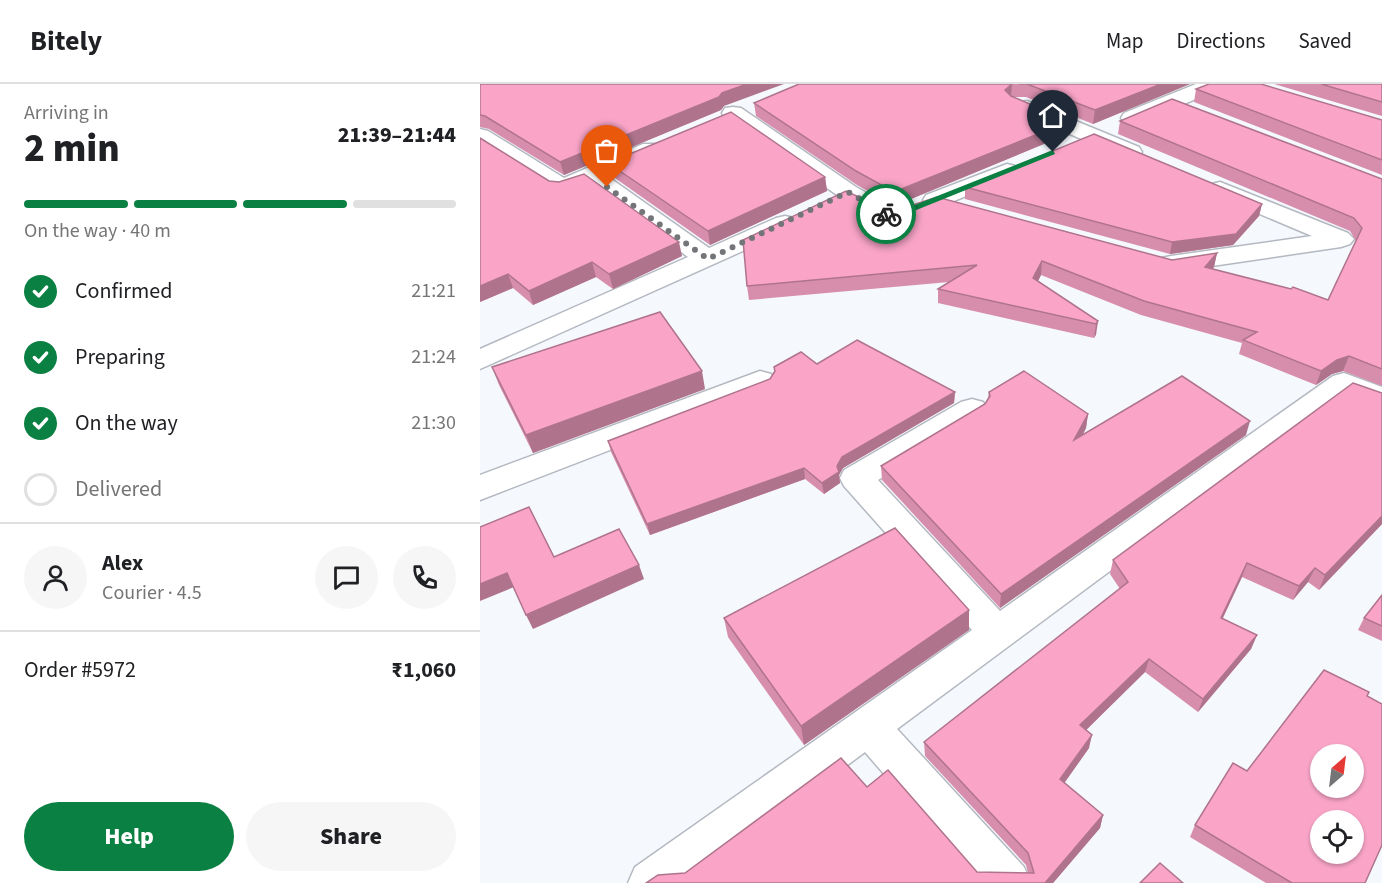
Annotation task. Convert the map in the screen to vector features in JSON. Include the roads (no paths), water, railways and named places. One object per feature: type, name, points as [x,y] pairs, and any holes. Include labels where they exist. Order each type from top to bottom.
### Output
[{"type":"street","points":[[1060,149],[1214,84]]},
{"type":"street","points":[[1169,102],[1201,115]]},
{"type":"street","points":[[1018,104],[1157,163]]},
{"type":"street","points":[[711,123],[755,105]]},
{"type":"street","points":[[733,113],[848,192],[892,217],[1029,162]]},
{"type":"street","points":[[480,136],[562,187],[667,142]]},
{"type":"street","points":[[590,175],[708,259]]},
{"type":"street","points":[[1147,258],[1170,264],[1341,239],[1200,181]]},
{"type":"street","points":[[480,360],[708,259],[848,192]]},
{"type":"street","points":[[935,200],[969,209]]},
{"type":"street","points":[[480,488],[760,381]]},
{"type":"street","points":[[651,883],[1344,383],[1382,398]]},
{"type":"street","points":[[972,409],[856,478],[998,634]]},
{"type":"street","points":[[869,727],[1008,883]]}]
